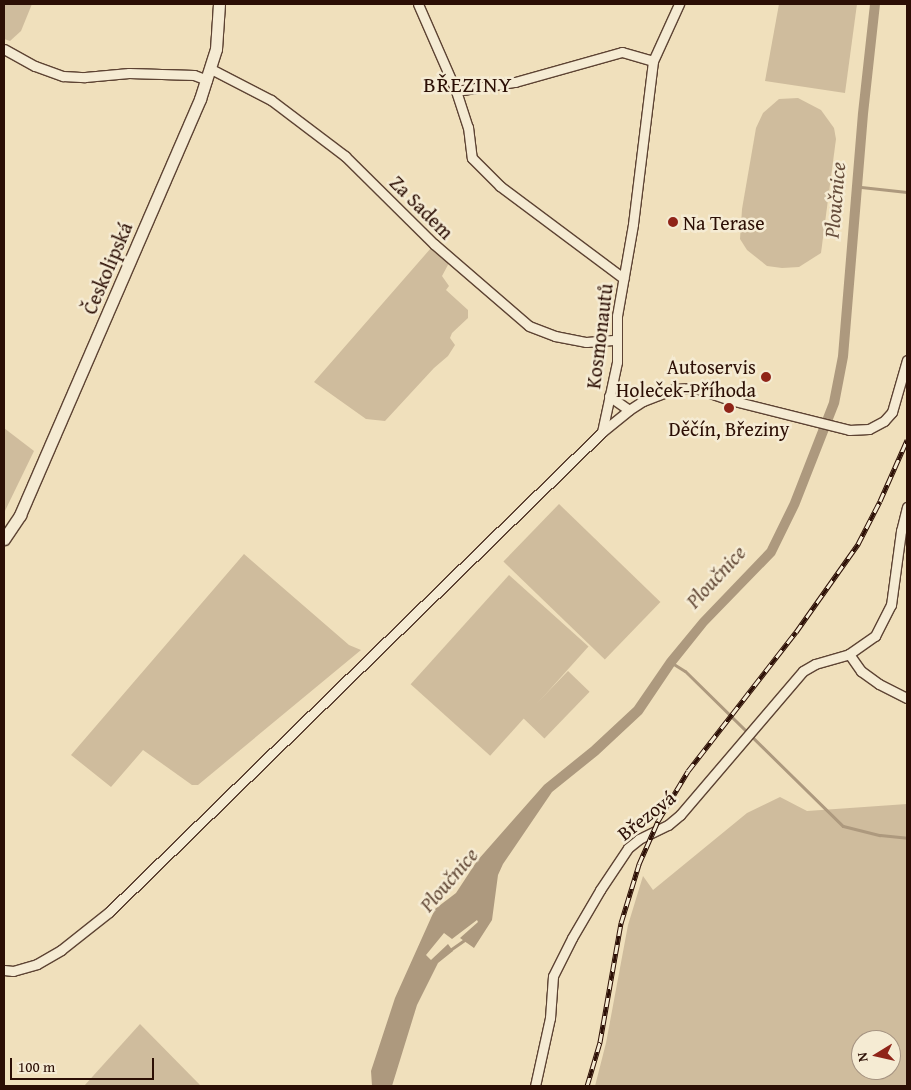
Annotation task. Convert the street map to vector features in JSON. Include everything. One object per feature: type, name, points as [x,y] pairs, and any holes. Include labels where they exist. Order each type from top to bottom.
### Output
[{"type":"main road","name":"Českolipská","points":[[4,539],[20,515],[209,75],[216,49],[218,4]]},
{"type":"street","points":[[418,4],[456,91],[468,127],[472,158],[500,186],[623,278]]},
{"type":"street","name":"Kosmonautů","points":[[602,432],[617,362],[617,316],[633,224],[653,61],[679,4]]},
{"type":"street","name":"Za Sadem","points":[[4,49],[35,66],[63,76],[86,78],[129,73],[209,75],[271,100],[344,156],[434,244],[529,326],[555,336],[586,342],[617,340]]},
{"type":"street","points":[[456,91],[514,82],[622,52],[653,61]]},
{"type":"street","points":[[4,970],[14,971],[37,964],[62,950],[109,912],[602,432],[629,410],[643,401],[675,390],[695,388],[730,400],[849,430],[869,429],[884,420],[892,412],[907,360]]},
{"type":"street","points":[[610,396],[629,410]]},
{"type":"street","name":"Březová","points":[[535,1086],[550,1018],[553,976],[572,938],[628,848],[639,839],[668,825],[680,815],[803,672],[815,664],[849,654],[875,636],[888,613],[897,574],[901,531],[907,507]]},
{"type":"street","points":[[849,654],[866,675],[885,688],[907,698]]},
{"type":"shaded area","points":[[4,4],[32,4],[21,31],[10,41],[4,39]]},
{"type":"shaded area","points":[[779,4],[857,4],[845,93],[765,81]]},
{"type":"shaded area","points":[[870,4],[880,4],[868,114],[848,357],[839,404],[799,506],[775,555],[707,625],[675,665],[642,714],[598,755],[552,792],[503,864],[498,875],[492,920],[474,948],[460,938],[478,922],[477,920],[452,939],[444,933],[426,955],[431,960],[448,944],[453,951],[438,963],[417,1005],[392,1086],[372,1086],[371,1071],[395,998],[435,909],[456,893],[477,861],[544,785],[591,747],[634,707],[667,659],[700,619],[767,549],[790,502],[829,402],[838,356],[858,113]]},
{"type":"shaded area","points":[[798,98],[821,110],[834,128],[836,139],[821,253],[799,267],[782,268],[767,266],[747,250],[740,239],[742,209],[756,128],[763,113],[779,99]]},
{"type":"shaded area","points":[[431,248],[449,263],[442,276],[449,286],[446,290],[468,310],[468,318],[452,333],[450,338],[455,345],[448,356],[434,368],[385,421],[366,419],[314,382]]},
{"type":"shaded area","points":[[4,428],[34,451],[4,513]]},
{"type":"shaded area","points":[[559,504],[660,602],[605,659],[503,562]]},
{"type":"shaded area","points":[[244,554],[349,645],[361,650],[198,785],[192,785],[143,750],[111,787],[71,755]]},
{"type":"shaded area","points":[[509,575],[589,647],[490,756],[411,684]]},
{"type":"shaded area","points":[[568,671],[590,692],[544,739],[523,718]]},
{"type":"shaded area","points":[[780,797],[807,811],[907,804],[907,1086],[595,1086],[606,1043],[628,925],[643,876],[653,890],[747,813]]},
{"type":"shaded area","points":[[140,1024],[201,1086],[84,1086]]},
{"type":"waterway","points":[[861,187],[907,192]]},
{"type":"waterway","points":[[672,663],[685,671],[843,826],[880,835],[907,838]]},
{"type":"waterway","points":[[450,950],[467,938]]},
{"type":"railway","points":[[587,1086],[600,1042],[621,923],[639,864],[658,821],[688,771],[796,632],[858,544],[880,501],[907,440]]},
{"type":"place","name":"Na Terase","points":[[673,222]]},
{"type":"place","name":"Autoservis Holeček-Příhoda","points":[[766,377]]},
{"type":"place","name":"Děčín, Březiny","points":[[729,408]]},
{"type":"district","name":"BŘEZINY","points":[[468,85]]},
{"type":"water label","name":"Ploučnice","points":[[835,200]]},
{"type":"water label","name":"Ploučnice","points":[[716,577]]},
{"type":"water label","name":"Ploučnice","points":[[449,880]]}]
